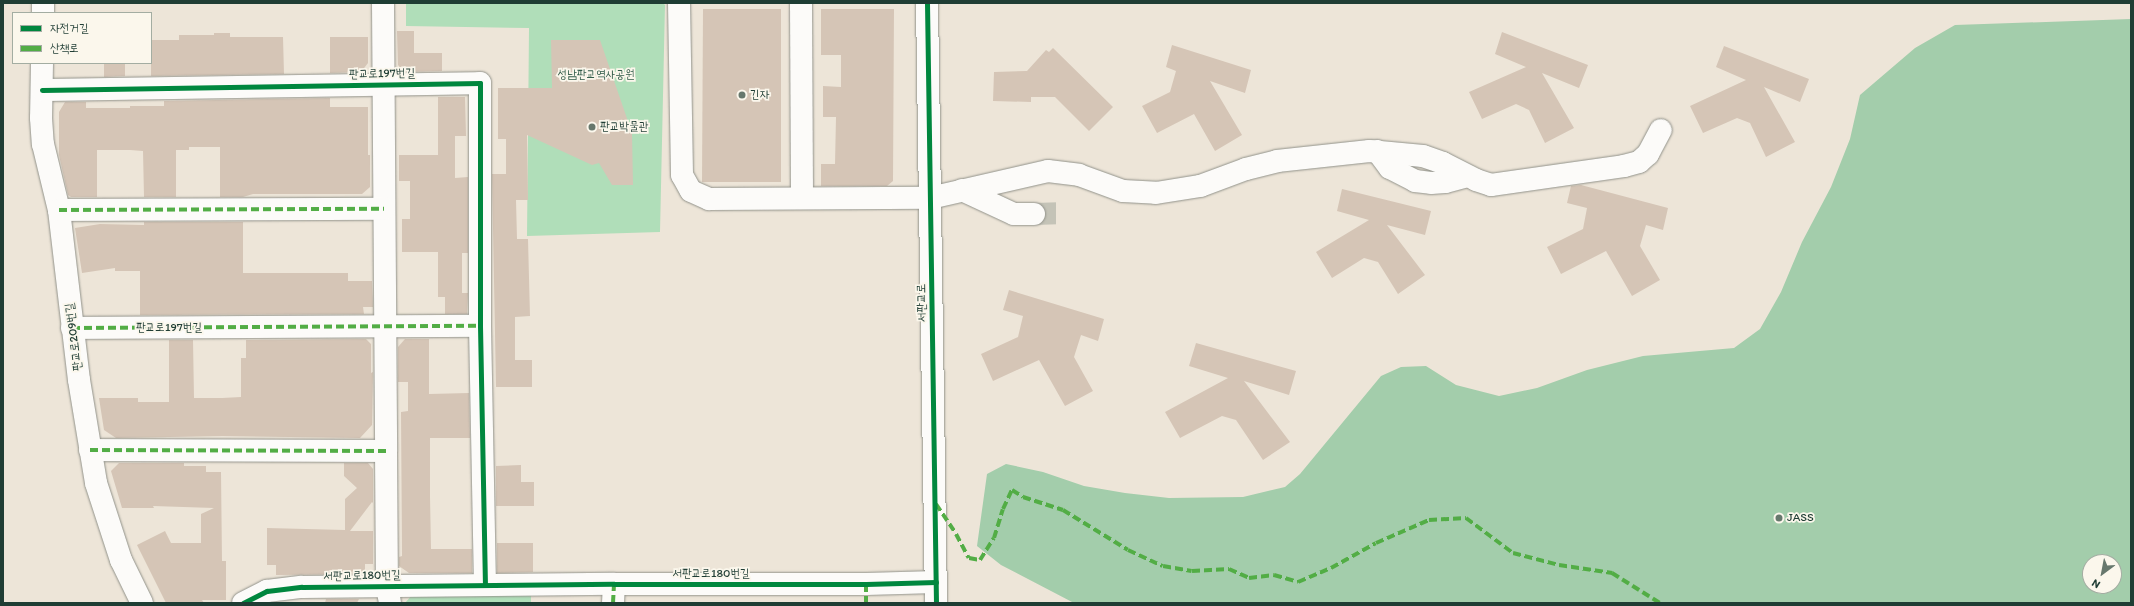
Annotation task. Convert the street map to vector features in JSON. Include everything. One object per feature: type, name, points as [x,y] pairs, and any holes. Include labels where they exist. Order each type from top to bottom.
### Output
[{"type":"street","name":"판교로197번길","points":[[383,3],[382,84],[388,595]]},
{"type":"street","points":[[679,3],[682,176],[685,184],[692,191],[709,199],[930,198],[1048,172],[1079,175],[1123,191],[1156,193],[1200,186],[1246,169],[1277,161],[1377,151],[1422,156],[1443,162],[1467,176],[1491,185],[1624,166],[1639,162],[1648,154],[1661,130]]},
{"type":"street","name":"서판교로","points":[[927,3],[936,593]]},
{"type":"street","points":[[800,4],[802,198]]},
{"type":"street","name":"판교로209번길","points":[[42,64],[41,118],[43,144],[59,210],[72,328],[96,483],[107,521],[121,560],[142,603]]},
{"type":"street","name":"판교로197번길","points":[[42,90],[480,83],[480,326],[385,328],[72,328]]},
{"type":"street","points":[[962,190],[1014,214],[1034,214]]},
{"type":"street","points":[[59,210],[384,209]]},
{"type":"street","points":[[480,326],[485,585]]},
{"type":"street","points":[[90,450],[386,450]]},
{"type":"street","name":"서판교로180번길","points":[[243,603],[267,591],[285,588],[388,595],[485,585],[613,593],[936,593]]},
{"type":"green space","name":"성남판교역사공원","points":[[406,3],[663,3],[665,5],[660,232],[527,236],[529,28],[406,26]]},
{"type":"green space","points":[[2131,19],[2131,603],[1074,603],[1001,565],[977,546],[987,474],[1006,464],[1043,472],[1084,486],[1125,493],[1169,498],[1243,497],[1285,487],[1300,474],[1381,376],[1401,367],[1426,366],[1456,385],[1499,396],[1537,388],[1587,370],[1643,356],[1734,348],[1760,329],[1781,292],[1802,242],[1831,187],[1850,139],[1860,95],[1915,48],[1955,25]]},
{"type":"green space","points":[[531,594],[531,603],[405,603],[412,595]]},
{"type":"building","points":[[703,9],[781,9],[781,182],[702,182]]},
{"type":"building","points":[[821,9],[894,9],[893,181],[887,186],[821,186],[821,164],[835,164],[836,117],[823,117],[823,86],[841,87],[841,55],[821,55]]},
{"type":"building","points":[[397,31],[414,31],[414,53],[442,53],[442,71],[404,72],[398,65]]},
{"type":"building","points":[[1502,32],[1588,65],[1579,88],[1542,73],[1574,128],[1545,143],[1529,110],[1516,104],[1482,119],[1469,92],[1526,67],[1495,54]]},
{"type":"building","points":[[214,33],[230,33],[230,37],[283,37],[284,74],[151,76],[152,40],[179,40],[179,35],[214,35]]},
{"type":"building","points":[[330,37],[368,37],[368,63],[361,72],[330,73]]},
{"type":"building","points":[[551,40],[600,40],[632,133],[633,185],[612,185],[599,163],[592,165],[527,135],[528,200],[516,200],[517,239],[528,239],[530,316],[515,317],[515,360],[532,360],[532,387],[496,387],[492,174],[506,174],[506,139],[498,139],[498,88],[552,88]]},
{"type":"building","points":[[1172,45],[1251,70],[1245,93],[1210,81],[1242,135],[1215,151],[1194,114],[1157,133],[1142,106],[1170,92],[1176,71],[1166,67]]},
{"type":"building","points":[[1724,46],[1809,79],[1800,102],[1764,87],[1795,142],[1766,157],[1750,123],[1737,118],[1703,133],[1690,106],[1746,80],[1716,67]]},
{"type":"building","points":[[1053,48],[1113,107],[1089,131],[1055,97],[1031,97],[1031,102],[993,101],[994,72],[1027,71],[1046,50],[1049,52]]},
{"type":"building","points":[[104,64],[125,64],[125,76],[104,77]]},
{"type":"building","points":[[438,97],[465,97],[466,136],[455,136],[455,178],[468,177],[468,253],[462,253],[462,293],[468,293],[467,314],[445,314],[445,297],[438,297],[438,252],[402,252],[402,219],[410,219],[410,181],[399,181],[399,155],[438,155]]},
{"type":"building","points":[[330,98],[330,107],[368,107],[370,187],[362,194],[253,194],[243,197],[220,197],[220,147],[189,147],[189,150],[176,150],[176,197],[144,197],[143,151],[130,150],[97,150],[97,197],[71,197],[68,195],[59,155],[59,112],[65,102],[86,102],[86,108],[130,108],[130,106],[164,106],[164,101]]},
{"type":"building","points":[[1581,185],[1668,208],[1663,230],[1646,225],[1640,246],[1660,280],[1632,296],[1606,251],[1561,274],[1547,247],[1583,229],[1587,208],[1567,203],[1571,186]]},
{"type":"building","points":[[1342,189],[1431,211],[1425,235],[1387,225],[1425,275],[1398,294],[1378,262],[1364,258],[1332,278],[1316,252],[1369,220],[1337,211]]},
{"type":"building","points":[[144,222],[243,222],[243,273],[348,273],[348,281],[372,281],[373,307],[363,307],[364,314],[140,315],[140,271],[115,271],[115,268],[82,273],[75,228],[100,224],[144,225]]},
{"type":"building","points":[[1009,290],[1104,319],[1098,341],[1081,335],[1074,357],[1093,391],[1065,406],[1039,360],[993,381],[981,354],[1018,337],[1023,316],[1003,310]]},
{"type":"building","points":[[366,339],[371,344],[371,373],[373,372],[372,425],[360,438],[222,436],[116,438],[104,430],[99,398],[138,398],[138,402],[169,402],[169,340],[193,340],[194,398],[222,398],[241,397],[241,358],[246,358],[246,340]]},
{"type":"building","points":[[405,339],[429,339],[429,394],[469,393],[470,438],[430,438],[430,496],[431,549],[472,549],[472,573],[409,573],[399,566],[399,557],[402,556],[401,412],[408,411],[408,382],[398,382],[398,347]]},
{"type":"building","points":[[1196,343],[1296,371],[1289,395],[1244,381],[1290,442],[1263,460],[1236,420],[1222,416],[1180,438],[1165,412],[1228,378],[1189,366]]},
{"type":"building","points":[[119,463],[184,463],[184,466],[206,466],[206,472],[221,472],[222,561],[226,561],[226,600],[202,600],[204,603],[166,603],[137,545],[165,531],[171,543],[201,543],[201,514],[214,508],[153,506],[154,508],[122,508],[111,471]]},
{"type":"building","points":[[344,463],[368,463],[373,469],[373,503],[372,502],[350,531],[373,531],[373,564],[365,564],[365,574],[276,575],[276,565],[267,565],[267,528],[345,530],[345,499],[357,488],[344,476]]},
{"type":"building","points":[[521,465],[521,482],[534,482],[534,506],[496,506],[496,466]]},
{"type":"building","points":[[497,543],[533,543],[533,572],[497,573]]},
{"type":"building","points":[[326,599],[359,599],[357,603],[325,603]]},
{"type":"tunnel","points":[[1034,214],[1066,213]]},
{"type":"marked path","points":[[59,210],[384,209]]},
{"type":"marked path","points":[[72,328],[480,326]]},
{"type":"marked path","points":[[90,450],[386,451]]},
{"type":"marked path","points":[[936,504],[956,534],[969,558],[980,560],[994,538],[1003,509],[1012,490],[1023,497],[1063,510],[1128,550],[1163,566],[1192,571],[1229,569],[1249,578],[1274,575],[1298,582],[1331,568],[1376,543],[1429,520],[1466,518],[1513,553],[1559,565],[1612,573],[1660,603]]},
{"type":"marked path","points":[[613,603],[614,584]]},
{"type":"marked path","points":[[866,584],[866,603]]},
{"type":"cycle path","points":[[927,3],[936,603]]},
{"type":"cycle path","points":[[42,90],[480,83],[480,326],[485,585]]},
{"type":"cycle path","points":[[243,603],[267,591],[302,587],[614,584],[866,584],[936,582]]},
{"type":"place","name":"긴자","points":[[742,95]]},
{"type":"place","name":"판교박물관","points":[[592,127]]},
{"type":"place","name":"JASS","points":[[1779,518]]}]
